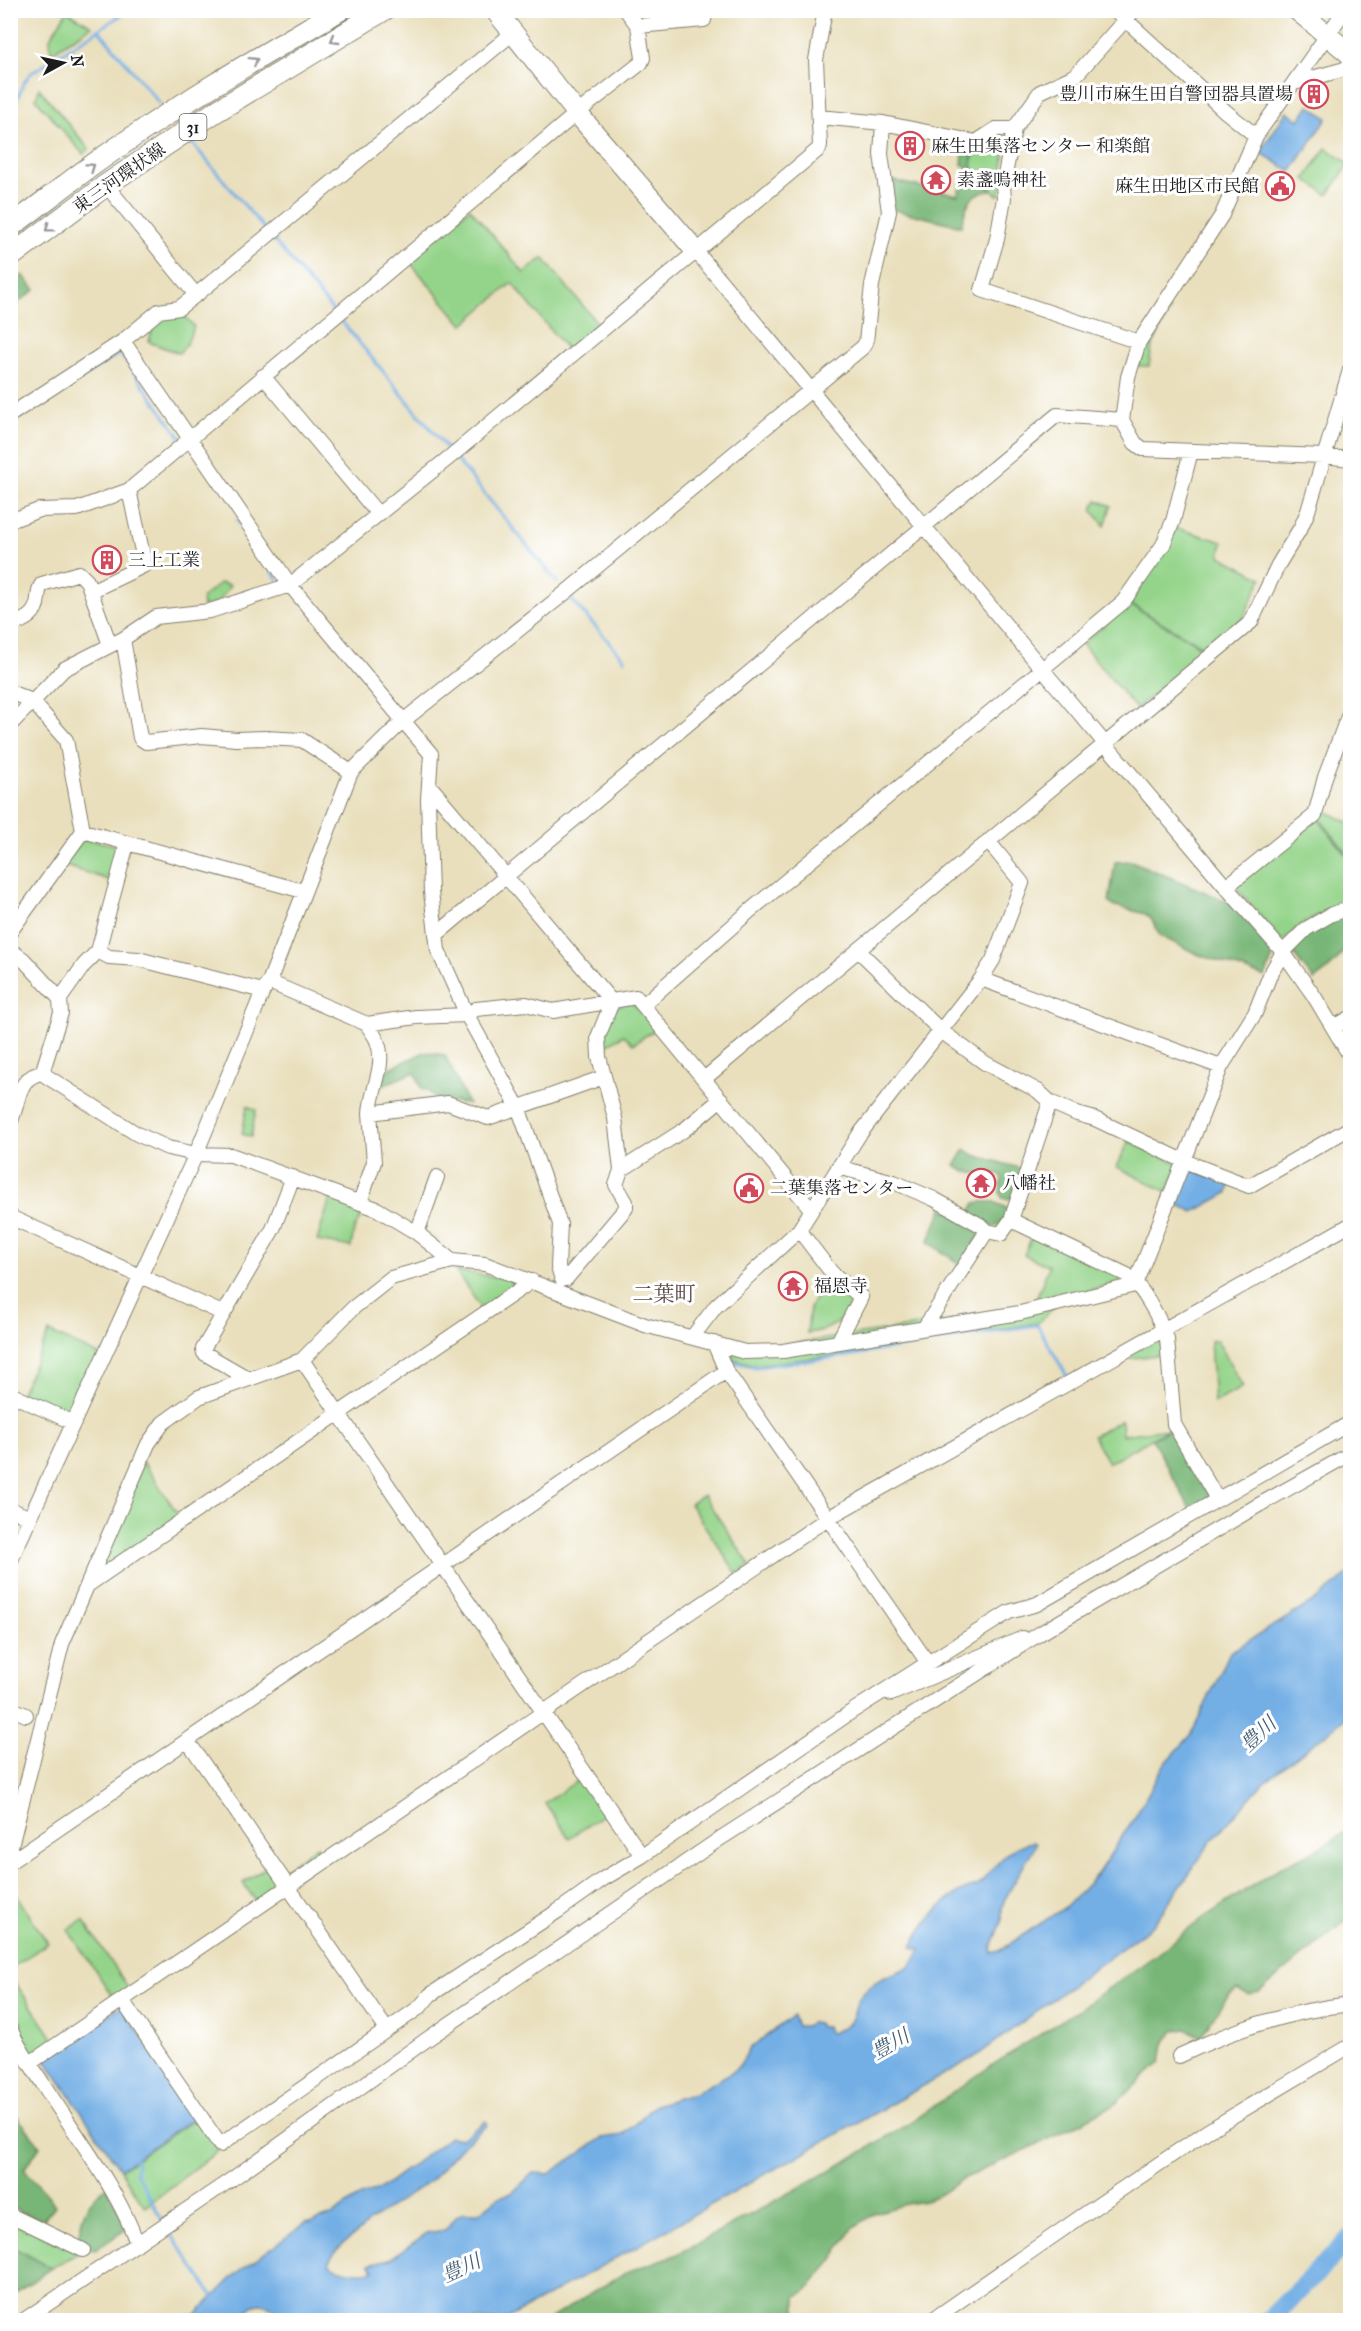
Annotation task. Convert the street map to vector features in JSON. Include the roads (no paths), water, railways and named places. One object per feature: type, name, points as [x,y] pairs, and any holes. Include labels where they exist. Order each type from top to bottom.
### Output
[{"type":"main road","name":"東三河環状線","points":[[10,227],[88,168],[140,133],[340,10]]},
{"type":"main road","name":"東三河環状線","points":[[10,257],[106,185],[215,112],[384,10]]},
{"type":"main road","points":[[495,10],[577,113],[695,250]]},
{"type":"main road","points":[[1297,10],[1350,54]]},
{"type":"street","points":[[10,521],[39,510],[77,509],[129,490],[577,113],[641,63],[643,58],[638,26],[626,10]]},
{"type":"street","points":[[638,26],[704,20],[706,10]]},
{"type":"street","points":[[10,725],[64,669],[117,642],[156,617],[210,611],[290,585],[451,456],[695,250],[819,149],[816,60],[825,10]]},
{"type":"street","points":[[1345,10],[1256,136],[1222,215],[1139,342],[1128,377],[1122,420],[1135,443],[1143,449],[1350,459]]},
{"type":"street","points":[[1139,342],[982,290],[997,239],[1004,198],[1003,185],[1014,129],[1040,92],[1076,75],[1125,14],[1225,111],[1256,136]]},
{"type":"street","points":[[10,415],[123,341],[159,311],[179,308],[513,33]]},
{"type":"street","points":[[1294,83],[1345,69],[1350,64]]},
{"type":"street","points":[[819,117],[883,123],[976,142],[996,129],[1014,129]]},
{"type":"street","points":[[10,1562],[196,1154],[351,772],[403,722],[565,593],[863,347],[866,342],[873,285],[889,212],[881,154],[883,123]]},
{"type":"street","points":[[106,185],[196,295]]},
{"type":"street","points":[[695,250],[1043,670],[1283,952],[1334,1027],[1350,1056]]},
{"type":"street","points":[[123,341],[290,585],[431,754],[428,799],[431,892],[436,935],[443,965],[467,1015],[518,1107],[560,1224],[558,1267],[562,1279],[566,1280],[626,1208],[626,1202],[616,1185],[621,1170],[615,1118],[599,1058],[598,1037],[612,1002]]},
{"type":"street","points":[[704,1079],[1251,622],[1278,565],[1308,511],[1350,370]]},
{"type":"street","points":[[263,376],[378,514]]},
{"type":"street","points":[[436,935],[1057,416],[1122,420]]},
{"type":"street","points":[[643,1005],[752,909],[1123,603],[1163,545],[1173,521],[1191,451]]},
{"type":"street","points":[[91,591],[145,565],[129,490]]},
{"type":"street","points":[[10,626],[33,613],[37,607],[39,588],[42,584],[79,573],[87,581],[117,642],[140,738],[146,742],[202,736],[302,740],[351,772]]},
{"type":"street","points":[[10,692],[32,701],[66,740],[83,831],[10,932]]},
{"type":"street","points":[[1226,887],[1315,815],[1325,777],[1350,711]]},
{"type":"street","points":[[429,785],[612,1002]]},
{"type":"street","points":[[83,831],[303,891]]},
{"type":"street","points":[[693,1336],[716,1306],[799,1230],[859,1135],[981,979],[993,960],[1022,883],[988,841]]},
{"type":"street","points":[[60,999],[84,965],[98,951],[127,844]]},
{"type":"street","points":[[10,1850],[62,1644],[148,1444],[163,1423],[199,1397],[302,1360],[353,1308],[391,1278],[452,1261],[485,1264],[645,1324],[746,1352],[783,1351],[1020,1313],[1057,1302],[1131,1286],[1136,1282],[1221,1067],[1255,1013],[1270,975],[1283,952],[1305,929],[1320,920],[1350,908]]},
{"type":"street","points":[[10,950],[23,959],[60,999],[61,1013],[42,1070],[43,1073]]},
{"type":"street","points":[[858,950],[941,1031],[985,1063],[1038,1091],[1050,1102],[1095,1119],[1184,1161],[1250,1186],[1350,1128]]},
{"type":"street","points":[[98,951],[110,957],[138,960],[266,986],[367,1024],[416,1017],[467,1015],[476,1009],[526,1004],[553,1011],[636,997],[811,1209]]},
{"type":"street","points":[[981,979],[1221,1067]]},
{"type":"street","points":[[1334,1027],[1350,1018]]},
{"type":"street","points":[[360,1202],[374,1162],[370,1113],[371,1099],[379,1072],[380,1052],[377,1041],[367,1024]]},
{"type":"street","points":[[10,1123],[25,1080],[32,1075],[43,1073],[137,1134],[168,1148],[196,1154],[231,1155],[378,1209],[417,1233],[452,1261]]},
{"type":"street","points":[[370,1113],[448,1102],[488,1118],[604,1077]]},
{"type":"street","points":[[621,1170],[678,1134],[721,1099]]},
{"type":"street","points":[[838,1167],[904,1186],[934,1199],[987,1231],[1001,1234],[1011,1220],[1050,1102]]},
{"type":"street","points":[[249,1379],[204,1353],[203,1348],[273,1229],[293,1177]]},
{"type":"street","points":[[417,1233],[437,1177]]},
{"type":"street","points":[[10,1217],[222,1313]]},
{"type":"street","points":[[1011,1220],[1127,1275],[1136,1282],[1164,1329],[1167,1339],[1174,1424],[1217,1499]]},
{"type":"street","points":[[30,2063],[828,1518],[1350,1225]]},
{"type":"street","points":[[799,1230],[832,1273],[861,1297],[838,1342]]},
{"type":"street","points":[[924,1328],[987,1231]]},
{"type":"street","points":[[88,1585],[532,1281]]},
{"type":"street","points":[[714,1343],[726,1371],[928,1663]]},
{"type":"street","points":[[302,1360],[642,1856]]},
{"type":"street","points":[[10,1862],[726,1371]]},
{"type":"street","points":[[10,1394],[74,1423]]},
{"type":"street","points":[[122,2000],[220,2145],[420,2007],[430,1995],[603,1879],[642,1856],[928,1663],[1009,1612],[1037,1604],[1350,1423]]},
{"type":"street","points":[[24,2320],[721,1838],[1039,1634],[1350,1454]]},
{"type":"street","points":[[10,1509],[30,1518]]},
{"type":"street","points":[[869,1702],[915,1685],[1018,1639],[1039,1634]]},
{"type":"street","points":[[10,1708],[26,1715]]},
{"type":"street","points":[[187,1740],[387,2030]]},
{"type":"street","points":[[1179,2056],[1213,2039],[1279,2018],[1350,2004]]},
{"type":"street","points":[[10,2028],[110,2188],[133,2231],[137,2244]]},
{"type":"street","points":[[932,2320],[1072,2222],[1197,2139],[1350,2046]]},
{"type":"street","points":[[12,2220],[83,2250]]},
{"type":"water","points":[[1309,105],[1327,118],[1291,172],[1260,152],[1287,111],[1299,120]]},
{"type":"water","points":[[1188,1168],[1230,1185],[1228,1193],[1194,1212],[1174,1203]]},
{"type":"water","name":"豊川","points":[[1350,1573],[1350,1715],[1263,1783],[1211,1842],[1153,1925],[975,2057],[505,2320],[280,2320],[274,2309],[258,2304],[251,2307],[240,2320],[181,2320],[187,2316],[196,2315],[237,2273],[307,2222],[311,2223],[332,2215],[359,2197],[377,2191],[450,2137],[461,2139],[486,2121],[487,2125],[461,2147],[430,2181],[367,2223],[338,2249],[329,2261],[330,2264],[352,2271],[370,2271],[374,2269],[369,2264],[390,2259],[427,2233],[445,2230],[456,2217],[463,2213],[479,2213],[499,2197],[512,2193],[533,2173],[549,2174],[602,2138],[623,2135],[655,2105],[695,2093],[729,2074],[739,2066],[751,2047],[793,2016],[797,2026],[818,2023],[820,2027],[826,2027],[828,2032],[832,2033],[841,2028],[852,2019],[857,2002],[867,1989],[887,1976],[910,1967],[920,1949],[912,1947],[917,1937],[939,1909],[957,1894],[978,1886],[1009,1852],[1034,1842],[1036,1844],[1002,1908],[1002,1922],[991,1949],[992,1953],[999,1951],[1067,1906],[1098,1873],[1135,1817],[1164,1765],[1191,1735],[1230,1652],[1313,1602]]},
{"type":"water","points":[[121,2006],[196,2116],[120,2169],[45,2059]]},
{"type":"waterway","points":[[10,117],[23,84],[30,74],[129,10]]},
{"type":"waterway","points":[[99,30],[159,103]]},
{"type":"waterway","points":[[192,143],[267,232]]},
{"type":"waterway","points":[[271,237],[334,312]]},
{"type":"waterway","points":[[338,317],[449,451]]},
{"type":"waterway","points":[[10,424],[120,353],[181,438]]},
{"type":"waterway","points":[[455,458],[557,582]]},
{"type":"waterway","points":[[237,520],[278,580]]},
{"type":"waterway","points":[[571,599],[625,660]]},
{"type":"waterway","points":[[734,1362],[756,1367],[847,1356],[1037,1325],[1067,1376]]},
{"type":"waterway","points":[[133,2157],[137,2163],[136,2172],[162,2220]]},
{"type":"waterway","points":[[167,2228],[216,2300]]},
{"type":"waterway","points":[[1269,2320],[1350,2239]]},
{"type":"place","name":"豊川市麻生田自警団器具置場","points":[[1314,94]]},
{"type":"place","name":"麻生田集落センター 和楽館","points":[[910,146]]},
{"type":"place","name":"素盞嗚神社","points":[[936,180]]},
{"type":"place","name":"麻生田地区市民館","points":[[1280,186]]},
{"type":"place","name":"三上工業","points":[[107,560]]},
{"type":"place","name":"八幡社","points":[[981,1183]]},
{"type":"place","name":"二葉集落センター","points":[[749,1188]]},
{"type":"place","name":"福恩寺","points":[[793,1286]]},
{"type":"district","name":"二葉町","points":[[664,1294]]}]
